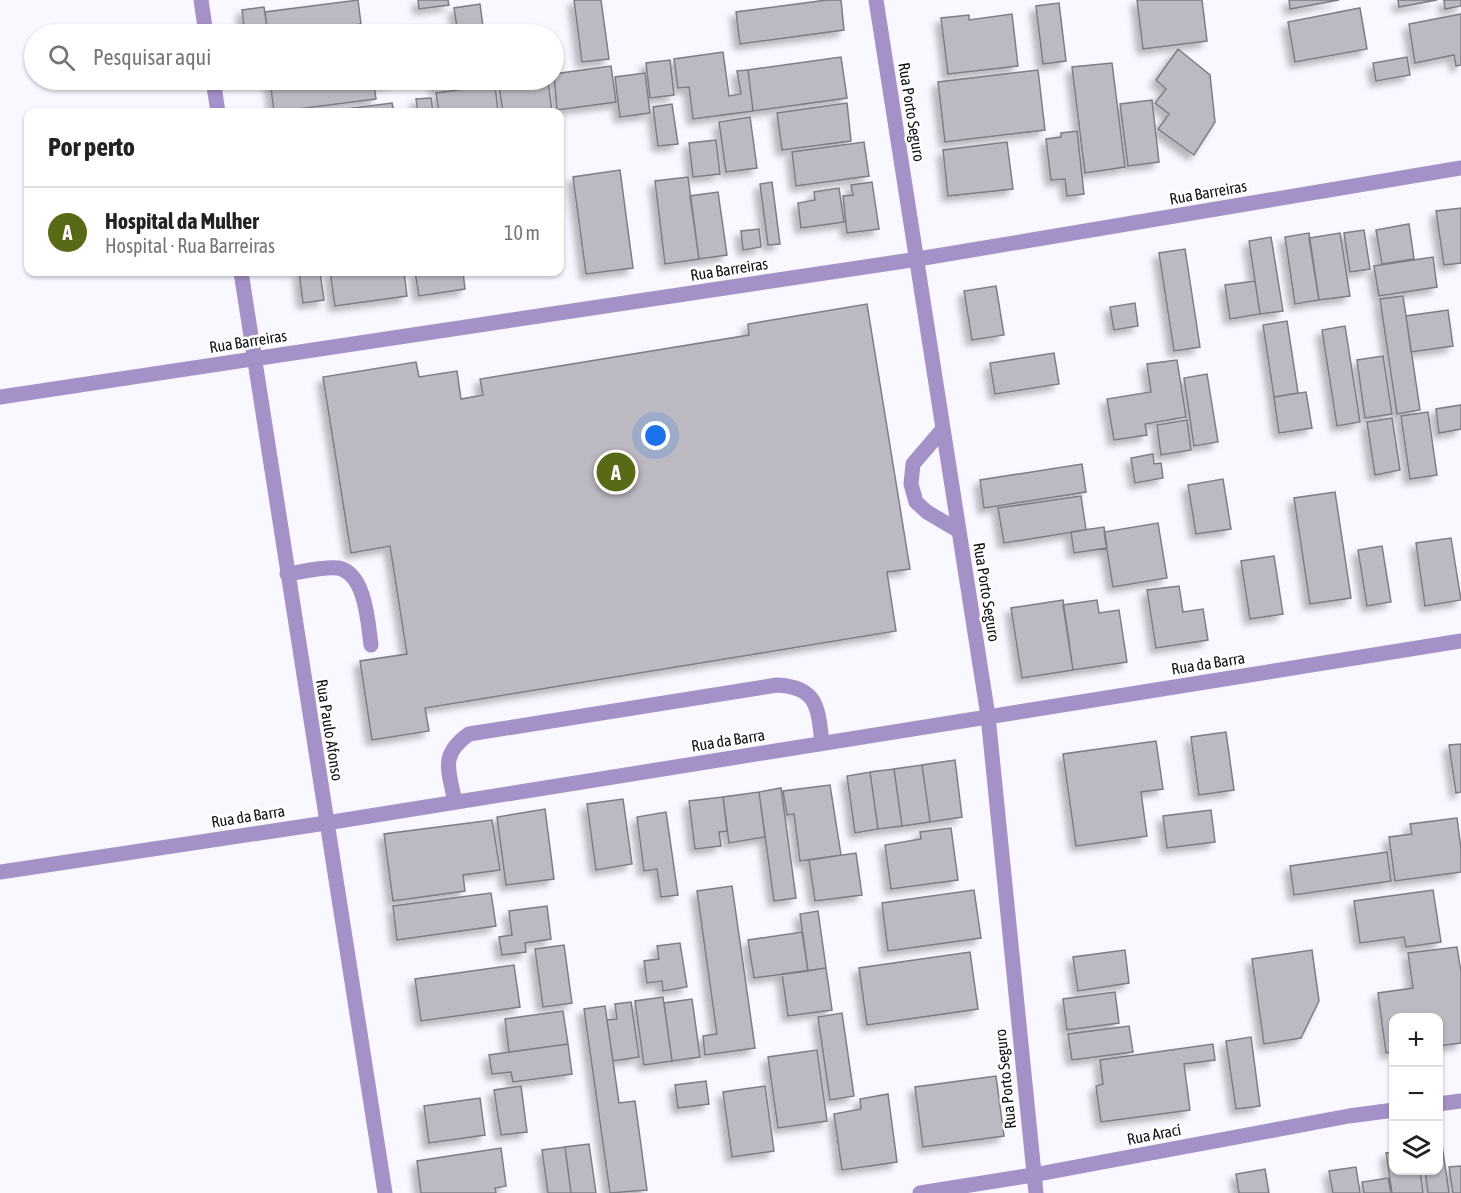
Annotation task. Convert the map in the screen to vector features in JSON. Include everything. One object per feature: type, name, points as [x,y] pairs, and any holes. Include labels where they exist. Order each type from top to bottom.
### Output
[{"type":"street","points":[[201,0],[205,24]]},
{"type":"street","name":"Rua Porto Seguro","points":[[876,0],[988,716],[1036,1193]]},
{"type":"street","points":[[215,90],[217,108]]},
{"type":"street","name":"Rua Barreiras","points":[[0,397],[918,259],[1461,168]]},
{"type":"street","name":"Rua Paulo Afonso","points":[[242,276],[385,1193]]},
{"type":"street","points":[[944,429],[913,464],[911,484],[916,502],[927,513],[959,531]]},
{"type":"street","points":[[287,574],[337,568],[352,577],[365,602],[371,645]]},
{"type":"street","name":"Rua da Barra","points":[[0,872],[326,823],[1461,641]]},
{"type":"street","points":[[455,802],[448,758],[450,752],[461,740],[470,735],[493,731],[777,686],[798,688],[814,700],[818,710],[822,743]]},
{"type":"street","points":[[1443,1103],[1461,1101]]},
{"type":"street","name":"Rua Arací","points":[[920,1193],[1033,1175],[1389,1111]]},
{"type":"building","points":[[358,0],[361,24],[267,24],[265,12]]},
{"type":"building","points":[[418,0],[448,0],[449,5],[419,9]]},
{"type":"building","points":[[574,0],[601,0],[609,59],[582,62]]},
{"type":"building","points":[[841,0],[844,30],[740,44],[736,12]]},
{"type":"building","points":[[1137,0],[1202,0],[1207,41],[1143,49]]},
{"type":"building","points":[[1289,0],[1339,0],[1290,9]]},
{"type":"building","points":[[1398,0],[1437,0],[1399,7]]},
{"type":"building","points":[[1444,0],[1461,0],[1461,6],[1445,9]]},
{"type":"building","points":[[1059,3],[1066,61],[1043,64],[1036,6]]},
{"type":"building","points":[[480,4],[483,24],[456,24],[454,8]]},
{"type":"building","points":[[264,7],[267,24],[244,24],[242,10]]},
{"type":"building","points":[[1360,8],[1367,49],[1295,62],[1288,22]]},
{"type":"building","points":[[1012,14],[1018,66],[948,74],[941,18],[969,15],[969,20]]},
{"type":"building","points":[[1461,14],[1461,65],[1456,66],[1454,55],[1415,63],[1409,24]]},
{"type":"building","points":[[1178,49],[1210,75],[1215,122],[1194,155],[1158,129],[1169,114],[1155,103],[1166,89],[1156,80]]},
{"type":"building","points":[[723,52],[729,96],[741,94],[737,71],[748,70],[753,111],[693,119],[689,87],[678,88],[674,59]]},
{"type":"building","points":[[841,57],[847,98],[753,111],[748,70]]},
{"type":"building","points":[[1407,57],[1410,75],[1376,81],[1373,63]]},
{"type":"building","points":[[670,60],[674,95],[650,98],[646,63]]},
{"type":"building","points":[[1112,63],[1125,167],[1085,173],[1072,67]]},
{"type":"building","points":[[611,66],[616,102],[557,108],[555,90],[564,90],[564,73]]},
{"type":"building","points":[[1038,70],[1045,130],[945,142],[938,82]]},
{"type":"building","points":[[645,73],[650,113],[620,117],[615,77]]},
{"type":"building","points":[[271,90],[375,90],[376,99],[305,108],[274,108]]},
{"type":"building","points":[[458,90],[496,90],[498,108],[438,108],[436,93]]},
{"type":"building","points":[[500,90],[549,90],[552,108],[502,108]]},
{"type":"building","points":[[431,98],[432,108],[417,108],[416,99]]},
{"type":"building","points":[[1152,100],[1159,162],[1128,166],[1120,104]]},
{"type":"building","points":[[392,103],[393,108],[353,108]]},
{"type":"building","points":[[847,103],[851,141],[782,150],[777,113]]},
{"type":"building","points":[[672,104],[678,144],[658,146],[653,107]]},
{"type":"building","points":[[750,117],[757,168],[726,172],[719,122]]},
{"type":"building","points":[[1077,131],[1084,194],[1067,196],[1065,179],[1051,180],[1046,139],[1061,137],[1061,133]]},
{"type":"building","points":[[716,140],[720,174],[693,177],[689,143]]},
{"type":"building","points":[[864,142],[869,176],[796,186],[792,152]]},
{"type":"building","points":[[1007,142],[1013,189],[948,196],[943,150]]},
{"type":"building","points":[[620,170],[633,268],[586,274],[573,177]]},
{"type":"building","points":[[688,177],[699,259],[665,264],[655,181]]},
{"type":"building","points":[[772,182],[780,244],[768,245],[760,184]]},
{"type":"building","points":[[872,182],[879,229],[847,233],[843,196],[853,195],[851,185]]},
{"type":"building","points":[[839,188],[844,222],[801,228],[798,203],[815,200],[814,192]]},
{"type":"building","points":[[718,192],[727,255],[699,259],[690,196]]},
{"type":"building","points":[[1461,208],[1461,263],[1444,265],[1436,211]]},
{"type":"building","points":[[1409,224],[1414,259],[1382,264],[1376,230]]},
{"type":"building","points":[[759,229],[761,247],[743,250],[741,231]]},
{"type":"building","points":[[1364,230],[1370,269],[1350,272],[1344,233]]},
{"type":"building","points":[[1309,233],[1319,300],[1295,304],[1285,237]]},
{"type":"building","points":[[1340,233],[1350,296],[1319,300],[1309,238]]},
{"type":"building","points":[[1271,237],[1283,311],[1260,314],[1249,241]]},
{"type":"building","points":[[1185,249],[1200,347],[1174,351],[1159,253]]},
{"type":"building","points":[[1433,257],[1437,287],[1379,296],[1374,266]]},
{"type":"building","points":[[300,276],[321,276],[324,300],[303,303]]},
{"type":"building","points":[[331,276],[404,276],[407,296],[335,306]]},
{"type":"building","points":[[416,276],[463,276],[465,289],[419,296]]},
{"type":"building","points":[[1255,281],[1260,314],[1230,319],[1225,285]]},
{"type":"building","points":[[996,286],[1004,335],[972,340],[964,291]]},
{"type":"building","points":[[1403,296],[1420,410],[1397,414],[1380,299]]},
{"type":"building","points":[[1135,303],[1138,326],[1114,330],[1110,307]]},
{"type":"building","points":[[867,304],[910,569],[887,572],[896,631],[425,708],[429,731],[372,740],[360,661],[407,654],[390,546],[351,553],[323,377],[416,362],[419,377],[457,371],[461,399],[483,395],[480,379],[749,335],[748,324]]},
{"type":"building","points":[[1448,310],[1453,346],[1411,352],[1406,316]]},
{"type":"building","points":[[1287,321],[1298,393],[1274,397],[1263,325]]},
{"type":"building","points":[[1345,326],[1360,422],[1337,426],[1322,330]]},
{"type":"building","points":[[1054,353],[1059,384],[995,394],[990,363]]},
{"type":"building","points":[[1383,356],[1392,414],[1365,418],[1357,360]]},
{"type":"building","points":[[1177,360],[1186,417],[1145,424],[1147,435],[1114,440],[1107,399],[1151,392],[1147,364]]},
{"type":"building","points":[[1207,374],[1218,442],[1194,446],[1184,378]]},
{"type":"building","points":[[1306,392],[1312,428],[1279,433],[1274,397]]},
{"type":"building","points":[[1461,405],[1461,429],[1439,433],[1436,409]]},
{"type":"building","points":[[1428,412],[1437,475],[1410,479],[1401,416]]},
{"type":"building","points":[[1392,418],[1400,470],[1375,475],[1367,422]]},
{"type":"building","points":[[1187,420],[1191,450],[1161,455],[1157,425]]},
{"type":"building","points":[[1153,454],[1154,464],[1161,463],[1163,478],[1135,483],[1131,458]]},
{"type":"building","points":[[1082,464],[1086,492],[984,508],[980,480]]},
{"type":"building","points":[[1223,479],[1231,529],[1196,534],[1188,485]]},
{"type":"building","points":[[1335,492],[1351,598],[1310,604],[1294,498]]},
{"type":"building","points":[[1081,496],[1086,530],[1004,543],[998,508]]},
{"type":"building","points":[[1158,523],[1167,578],[1113,587],[1104,532]]},
{"type":"building","points":[[1104,527],[1107,548],[1074,553],[1071,532]]},
{"type":"building","points":[[1451,538],[1461,600],[1425,606],[1416,543]]},
{"type":"building","points":[[1382,546],[1391,602],[1367,606],[1358,550]]},
{"type":"building","points":[[1274,556],[1283,614],[1250,619],[1241,561]]},
{"type":"building","points":[[1179,586],[1183,612],[1203,609],[1208,640],[1156,648],[1147,590]]},
{"type":"building","points":[[1063,600],[1073,670],[1022,678],[1011,608]]},
{"type":"building","points":[[1097,600],[1099,613],[1119,610],[1127,662],[1073,670],[1063,605]]},
{"type":"building","points":[[1226,732],[1234,790],[1199,795],[1191,737]]},
{"type":"building","points":[[1156,741],[1163,789],[1141,792],[1147,836],[1076,846],[1063,754]]},
{"type":"building","points":[[1461,744],[1461,792],[1456,793],[1449,745]]},
{"type":"building","points":[[955,760],[962,817],[930,822],[922,765]]},
{"type":"building","points":[[922,765],[930,822],[902,826],[894,769]]},
{"type":"building","points":[[894,769],[902,826],[878,829],[870,772]]},
{"type":"building","points":[[870,772],[878,829],[855,833],[847,776]]},
{"type":"building","points":[[830,785],[841,855],[800,861],[794,814],[787,815],[783,791]]},
{"type":"building","points":[[781,788],[796,898],[774,901],[759,792]]},
{"type":"building","points":[[759,792],[765,837],[729,843],[723,797]]},
{"type":"building","points":[[723,797],[727,831],[719,832],[721,846],[695,849],[689,801]]},
{"type":"building","points":[[623,799],[632,864],[596,870],[587,804]]},
{"type":"building","points":[[545,809],[554,879],[506,885],[497,817]]},
{"type":"building","points":[[1211,810],[1215,842],[1167,848],[1163,816]]},
{"type":"building","points":[[666,812],[678,895],[661,897],[657,869],[644,871],[637,817]]},
{"type":"building","points":[[1457,818],[1461,872],[1395,881],[1389,837],[1412,834],[1410,824]]},
{"type":"building","points":[[492,820],[500,870],[463,875],[465,891],[393,901],[384,834]]},
{"type":"building","points":[[951,828],[958,880],[891,889],[885,845],[921,839],[920,832]]},
{"type":"building","points":[[1387,852],[1391,881],[1294,895],[1290,866]]},
{"type":"building","points":[[856,853],[862,895],[815,901],[809,860]]},
{"type":"building","points":[[732,886],[755,1048],[705,1055],[703,1036],[717,1034],[697,891]]},
{"type":"building","points":[[974,890],[981,938],[888,951],[882,903]]},
{"type":"building","points":[[1433,890],[1441,942],[1406,947],[1404,937],[1360,943],[1354,901]]},
{"type":"building","points":[[491,893],[496,926],[397,940],[393,906]]},
{"type":"building","points":[[547,906],[551,939],[525,943],[526,952],[502,955],[499,937],[512,935],[509,911]]},
{"type":"building","points":[[818,911],[826,968],[808,971],[800,914]]},
{"type":"building","points":[[802,932],[808,971],[754,978],[748,940]]},
{"type":"building","points":[[680,943],[687,987],[663,991],[662,981],[647,983],[644,961],[659,959],[657,946]]},
{"type":"building","points":[[564,945],[572,1003],[543,1007],[535,949]]},
{"type":"building","points":[[1457,947],[1461,972],[1461,1043],[1443,1045],[1443,1013],[1389,1013],[1389,1053],[1386,1053],[1378,993],[1413,988],[1408,953]]},
{"type":"building","points":[[1125,950],[1129,983],[1078,991],[1073,957]]},
{"type":"building","points":[[1312,950],[1319,1001],[1301,1038],[1264,1044],[1252,959]]},
{"type":"building","points":[[970,952],[978,1009],[867,1025],[859,968]]},
{"type":"building","points":[[514,965],[520,1007],[421,1021],[415,979]]},
{"type":"building","points":[[826,968],[832,1010],[788,1016],[782,974]]},
{"type":"building","points":[[1115,992],[1119,1023],[1067,1030],[1063,999]]},
{"type":"building","points":[[663,997],[672,1061],[644,1065],[635,1001]]},
{"type":"building","points":[[692,999],[700,1057],[672,1061],[664,1003]]},
{"type":"building","points":[[631,1002],[639,1057],[613,1061],[607,1020],[617,1019],[615,1004]]},
{"type":"building","points":[[605,1006],[619,1103],[635,1101],[647,1190],[610,1193],[584,1009]]},
{"type":"building","points":[[563,1011],[568,1044],[509,1052],[505,1019]]},
{"type":"building","points":[[842,1013],[854,1096],[830,1100],[818,1017]]},
{"type":"building","points":[[1129,1026],[1133,1052],[1072,1060],[1068,1034]]},
{"type":"building","points":[[1251,1037],[1260,1106],[1236,1109],[1226,1041]]},
{"type":"building","points":[[568,1044],[572,1074],[513,1082],[511,1072],[492,1074],[489,1055]]},
{"type":"building","points":[[1213,1044],[1215,1060],[1184,1064],[1190,1110],[1101,1122],[1096,1086],[1103,1084],[1100,1060]]},
{"type":"building","points":[[817,1050],[827,1121],[778,1128],[768,1057]]},
{"type":"building","points":[[996,1076],[1004,1136],[923,1147],[915,1087]]},
{"type":"building","points":[[706,1081],[709,1104],[678,1108],[675,1085]]},
{"type":"building","points":[[521,1086],[527,1132],[501,1135],[494,1090]]},
{"type":"building","points":[[765,1086],[774,1151],[732,1157],[723,1092]]},
{"type":"building","points":[[888,1094],[897,1162],[842,1170],[834,1114],[861,1109],[860,1099]]},
{"type":"building","points":[[480,1098],[485,1135],[429,1143],[424,1106]]},
{"type":"building","points":[[589,1144],[596,1193],[571,1193],[565,1147]]},
{"type":"building","points":[[565,1147],[571,1193],[548,1193],[542,1150]]},
{"type":"building","points":[[501,1148],[506,1186],[495,1188],[496,1193],[421,1193],[417,1161]]},
{"type":"building","points":[[1443,1152],[1449,1193],[1428,1193],[1426,1175],[1443,1175]]},
{"type":"building","points":[[1386,1153],[1389,1153],[1389,1173]]},
{"type":"building","points":[[1461,1166],[1461,1193],[1453,1193],[1449,1167]]},
{"type":"building","points":[[1356,1167],[1360,1193],[1333,1193],[1329,1171]]},
{"type":"building","points":[[1265,1169],[1269,1193],[1239,1193],[1236,1174]]},
{"type":"building","points":[[1389,1175],[1421,1175],[1423,1193],[1392,1193]]},
{"type":"building","points":[[1388,1178],[1391,1193],[1364,1193],[1362,1182]]},
{"type":"place","name":"Hospital da Mulher","points":[[616,472]]}]
